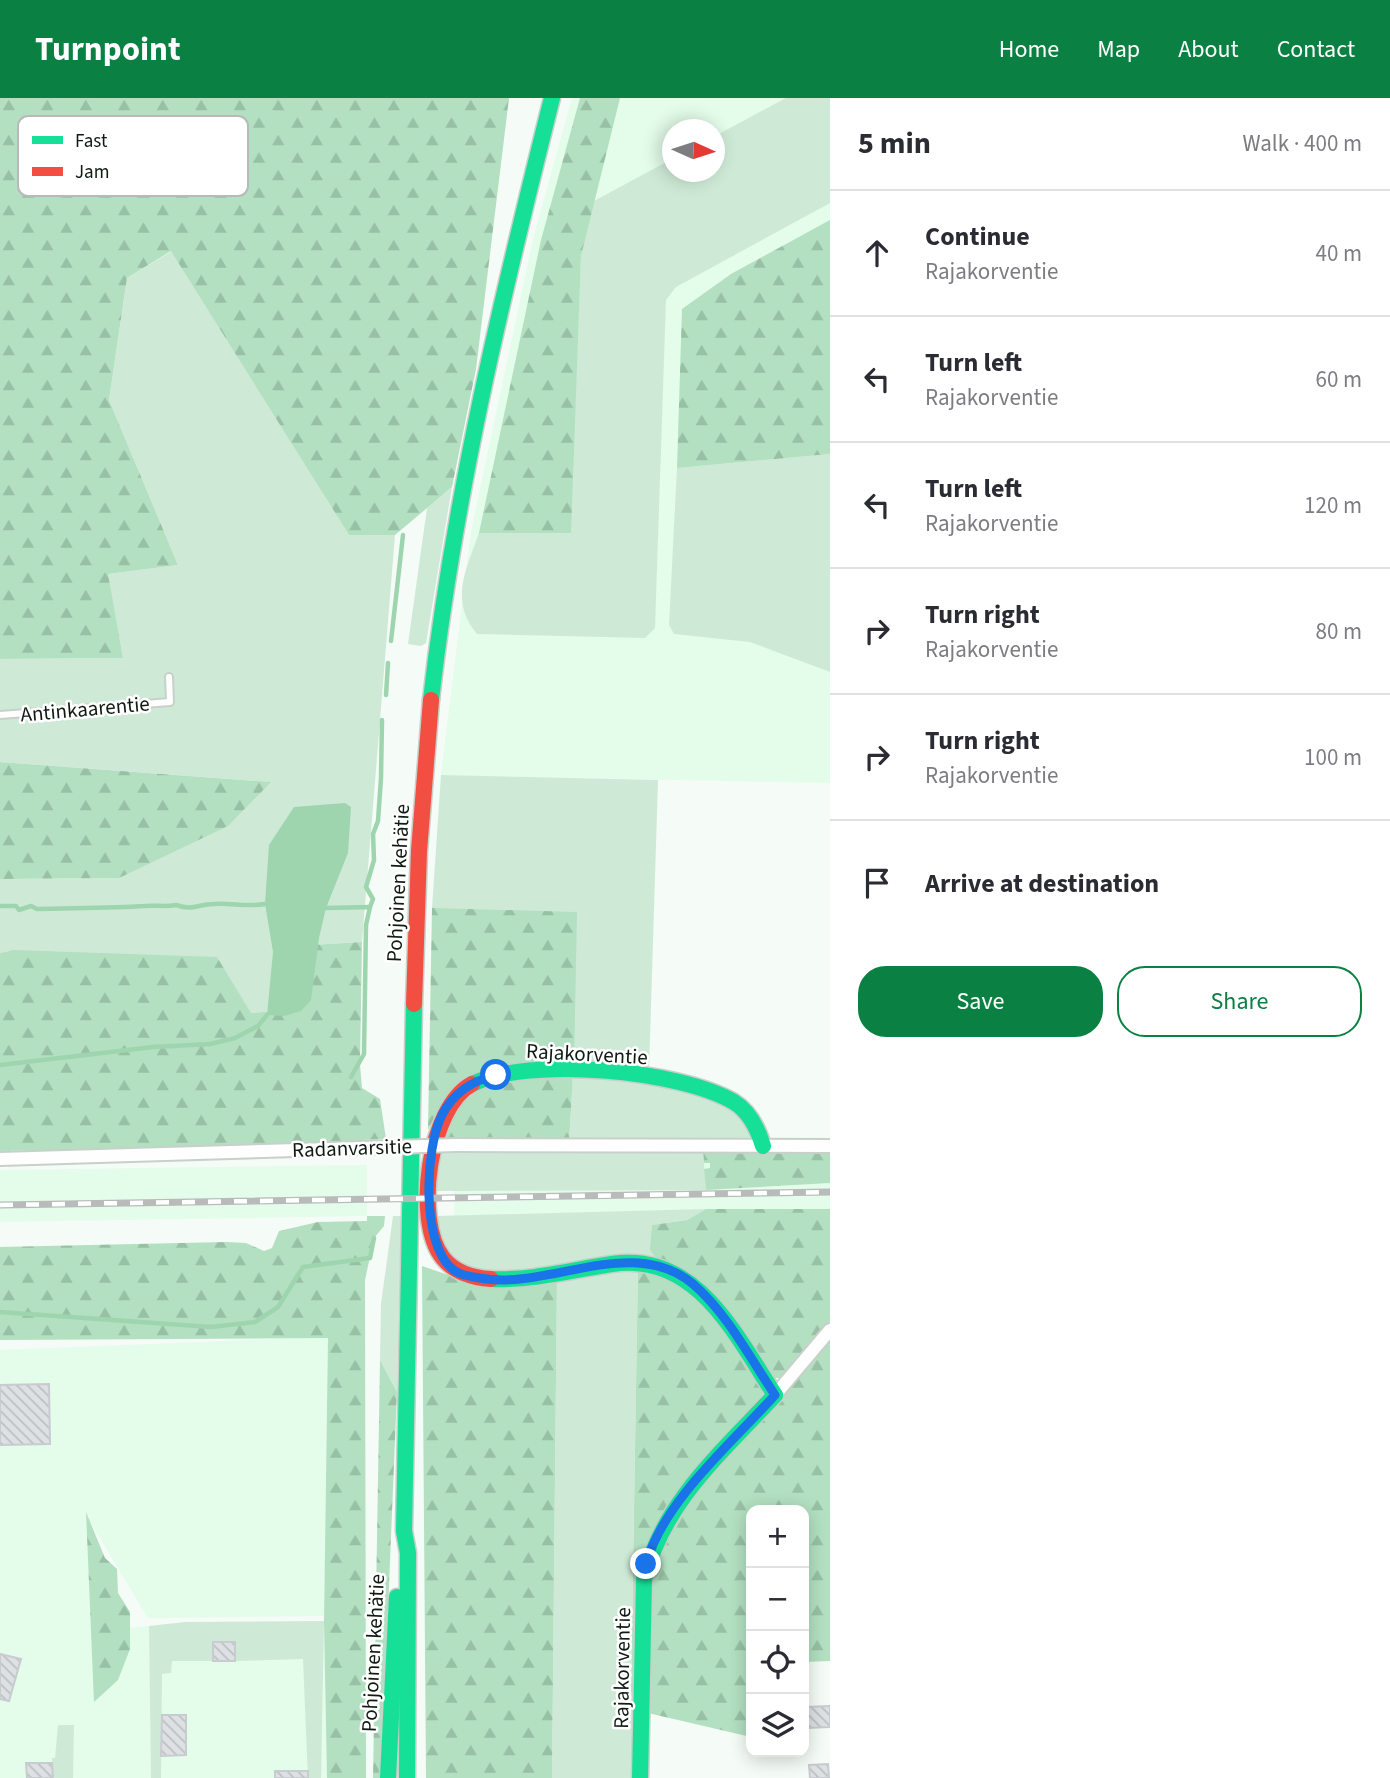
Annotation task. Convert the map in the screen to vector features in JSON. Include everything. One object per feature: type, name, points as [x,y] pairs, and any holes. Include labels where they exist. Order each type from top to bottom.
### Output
[{"type":"main road","name":"Pohjoinen kehätie","points":[[514,244],[516,217],[540,98]]},
{"type":"main road","name":"Pohjoinen kehätie","points":[[407,1778],[408,1553],[404,1531],[412,1047],[419,851],[426,749],[438,649],[464,481],[514,244],[523,218],[552,98]]},
{"type":"main road","name":"Rajakorventie","points":[[640,1778],[645,1580],[651,1548],[680,1501],[775,1395],[725,1320],[693,1284],[655,1265],[616,1263],[514,1280],[471,1276],[455,1271],[441,1257],[431,1233],[433,1149],[442,1114],[453,1099],[469,1085],[517,1071],[574,1070],[680,1082],[733,1101],[747,1112],[758,1128],[763,1146]]},
{"type":"main road","name":"Pohjoinen kehätie","points":[[388,1778],[399,1553],[404,1531]]},
{"type":"street","name":"Radanvarsitie","points":[[0,1159],[455,1145],[830,1146]]},
{"type":"street","name":"Rajakorventie","points":[[775,1395],[830,1330]]},
{"type":"lane","name":"Antinkaarentie","points":[[0,715],[170,702],[169,677]]},
{"type":"shaded area","points":[[572,98],[830,98],[830,783],[441,775],[471,532],[533,239]]},
{"type":"shaded area","points":[[786,98],[830,98],[830,203],[676,287],[666,300],[655,628],[645,638],[477,634],[464,609],[462,597],[465,572],[479,533],[570,533],[581,256],[592,202],[662,164],[662,182],[725,182],[725,131]]},
{"type":"shaded area","points":[[172,251],[349,535],[395,535],[362,942],[311,945],[277,1011],[250,1013],[13,950],[0,953],[0,879],[119,878],[269,782],[0,762],[0,659],[123,658],[107,574],[178,565],[109,400],[127,278]]},
{"type":"shaded area","points":[[830,454],[830,672],[750,642],[674,634],[669,625],[677,468]]},
{"type":"shaded area","points":[[452,487],[426,643],[421,646],[408,644],[427,508]]},
{"type":"shaded area","points":[[441,775],[658,780],[649,1071],[574,1066],[432,908]]},
{"type":"shaded area","points":[[345,803],[351,807],[348,853],[326,908],[311,1000],[301,1011],[284,1016],[267,1015],[273,952],[265,904],[269,845],[294,807]]},
{"type":"shaded area","points":[[573,1074],[615,1077],[723,1099],[753,1133],[746,1143],[569,1143]]},
{"type":"shaded area","points":[[703,1151],[706,1190],[434,1191],[437,1153]]},
{"type":"shaded area","points":[[830,1159],[830,1209],[454,1216],[454,1164]]},
{"type":"shaded area","points":[[367,1165],[367,1216],[0,1222],[0,1170]]},
{"type":"shaded area","points":[[706,1209],[687,1220],[652,1225],[658,1261],[517,1272],[489,1272],[466,1268],[451,1261],[443,1246],[436,1216]]},
{"type":"shaded area","points":[[393,1216],[401,1216],[397,1392],[380,1360],[381,1304]]},
{"type":"shaded area","points":[[638,1266],[631,1693],[639,1685],[637,1778],[552,1778],[557,1277]]},
{"type":"shaded area","points":[[328,1337],[324,1616],[148,1618],[86,1515],[91,1632],[149,1626],[324,1621],[327,1778],[0,1778],[0,1350]]},
{"type":"shaded area","points":[[324,1621],[321,1778],[308,1778],[303,1659],[235,1661],[235,1642],[213,1642],[213,1661],[172,1661],[171,1673],[162,1674],[161,1778],[151,1778],[149,1626],[185,1622]]},
{"type":"shaded area","points":[[58,1725],[74,1725],[73,1778],[53,1778],[52,1758],[55,1758]]},
{"type":"green space","points":[[0,98],[509,98],[476,369],[452,487],[395,535],[349,535],[171,251],[127,278],[109,400],[178,565],[108,574],[123,658],[0,659]]},
{"type":"green space","points":[[580,98],[620,98],[581,256],[571,533],[479,533],[541,240]]},
{"type":"green space","points":[[830,220],[830,454],[677,468],[682,309],[731,274]]},
{"type":"green space","points":[[0,762],[271,782],[228,826],[119,878],[0,879]]},
{"type":"green space","points":[[432,908],[577,912],[574,1066],[538,1064],[445,1098],[428,1130]]},
{"type":"green space","points":[[362,942],[362,1088],[380,1099],[386,1139],[363,1140],[363,1145],[0,1151],[0,953],[13,950],[217,957],[251,1013],[277,1011],[311,945]]},
{"type":"green space","points":[[573,1074],[569,1143],[438,1139],[447,1112],[488,1081]]},
{"type":"green space","points":[[806,1149],[830,1154],[830,1183],[706,1190],[704,1169],[710,1168],[710,1163],[704,1163],[703,1151]]},
{"type":"green space","points":[[706,1209],[830,1209],[830,1321],[784,1377],[771,1379],[724,1313],[658,1261],[650,1250],[652,1225],[687,1220]]},
{"type":"green space","points":[[367,1216],[385,1216],[384,1226],[374,1238],[365,1280],[366,1778],[327,1778],[324,1621],[328,1338],[0,1340],[0,1247],[226,1242],[246,1243],[264,1251],[272,1248],[279,1231],[318,1222],[367,1221]]},
{"type":"green space","points":[[422,1266],[454,1277],[557,1277],[552,1778],[426,1778]]},
{"type":"green space","points":[[638,1266],[673,1275],[708,1306],[763,1389],[762,1401],[645,1550],[639,1685],[631,1695]]},
{"type":"green space","points":[[830,1340],[830,1661],[809,1662],[809,1505],[746,1505],[746,1736],[648,1713],[652,1580],[656,1555],[677,1515]]},
{"type":"green space","points":[[380,1360],[397,1392],[381,1778],[373,1778]]},
{"type":"green space","points":[[86,1512],[105,1558],[117,1569],[118,1593],[130,1612],[130,1649],[118,1680],[94,1702]]},
{"type":"building","points":[[49,1384],[50,1444],[0,1445],[0,1385]]},
{"type":"building","points":[[213,1642],[235,1642],[235,1661],[213,1661]]},
{"type":"building","points":[[0,1654],[21,1659],[9,1701],[0,1699]]},
{"type":"building","points":[[830,1706],[830,1727],[809,1728],[809,1707]]},
{"type":"building","points":[[162,1715],[186,1715],[186,1755],[161,1756]]},
{"type":"building","points":[[26,1763],[52,1763],[53,1778],[27,1778]]},
{"type":"building","points":[[828,1764],[829,1778],[810,1778],[809,1765]]},
{"type":"building","points":[[275,1771],[308,1771],[308,1778],[275,1778]]},
{"type":"waterway","points":[[391,641],[403,535]]},
{"type":"waterway","points":[[386,695],[388,663]]},
{"type":"waterway","points":[[370,907],[373,899],[366,887],[374,860],[373,834],[378,821],[382,720]]},
{"type":"waterway","points":[[0,906],[16,906],[19,910],[31,906],[37,909],[265,904]]},
{"type":"waterway","points":[[326,908],[370,907],[366,925],[364,1054],[351,1077]]},
{"type":"waterway","points":[[0,1065],[153,1047],[210,1044],[235,1038],[258,1026],[267,1015]]},
{"type":"waterway","points":[[0,1312],[211,1327],[255,1322],[278,1307],[303,1267],[370,1258],[374,1238]]},
{"type":"railway","points":[[0,1205],[830,1192]]},
{"type":"traffic: fast","points":[[431,700],[453,548],[481,397],[552,98]]},
{"type":"traffic: fast","points":[[407,1778],[408,1553],[404,1531],[414,1004]]},
{"type":"traffic: fast","points":[[472,1084],[498,1075],[530,1070],[566,1069],[604,1070],[678,1082],[709,1091],[740,1106],[753,1121],[763,1146]]},
{"type":"traffic: fast","points":[[491,1279],[537,1277],[612,1264],[642,1263],[668,1271],[691,1284],[711,1302],[729,1324],[775,1395],[697,1480],[665,1526],[653,1552],[644,1580],[640,1778]]},
{"type":"traffic: fast","points":[[388,1778],[397,1597]]},
{"type":"traffic: jam","points":[[414,1004],[419,851],[431,700]]},
{"type":"traffic: jam","points":[[472,1084],[457,1096],[445,1115],[436,1139],[430,1165],[429,1218],[434,1241],[447,1263],[464,1273],[491,1279]]},
{"type":"route","points":[[496,1075],[478,1079],[461,1091],[442,1114],[435,1130],[430,1216],[431,1233],[441,1257],[455,1271],[491,1280],[534,1278],[616,1263],[655,1265],[673,1272],[693,1284],[725,1320],[775,1395],[680,1501],[655,1537],[646,1564]]}]
